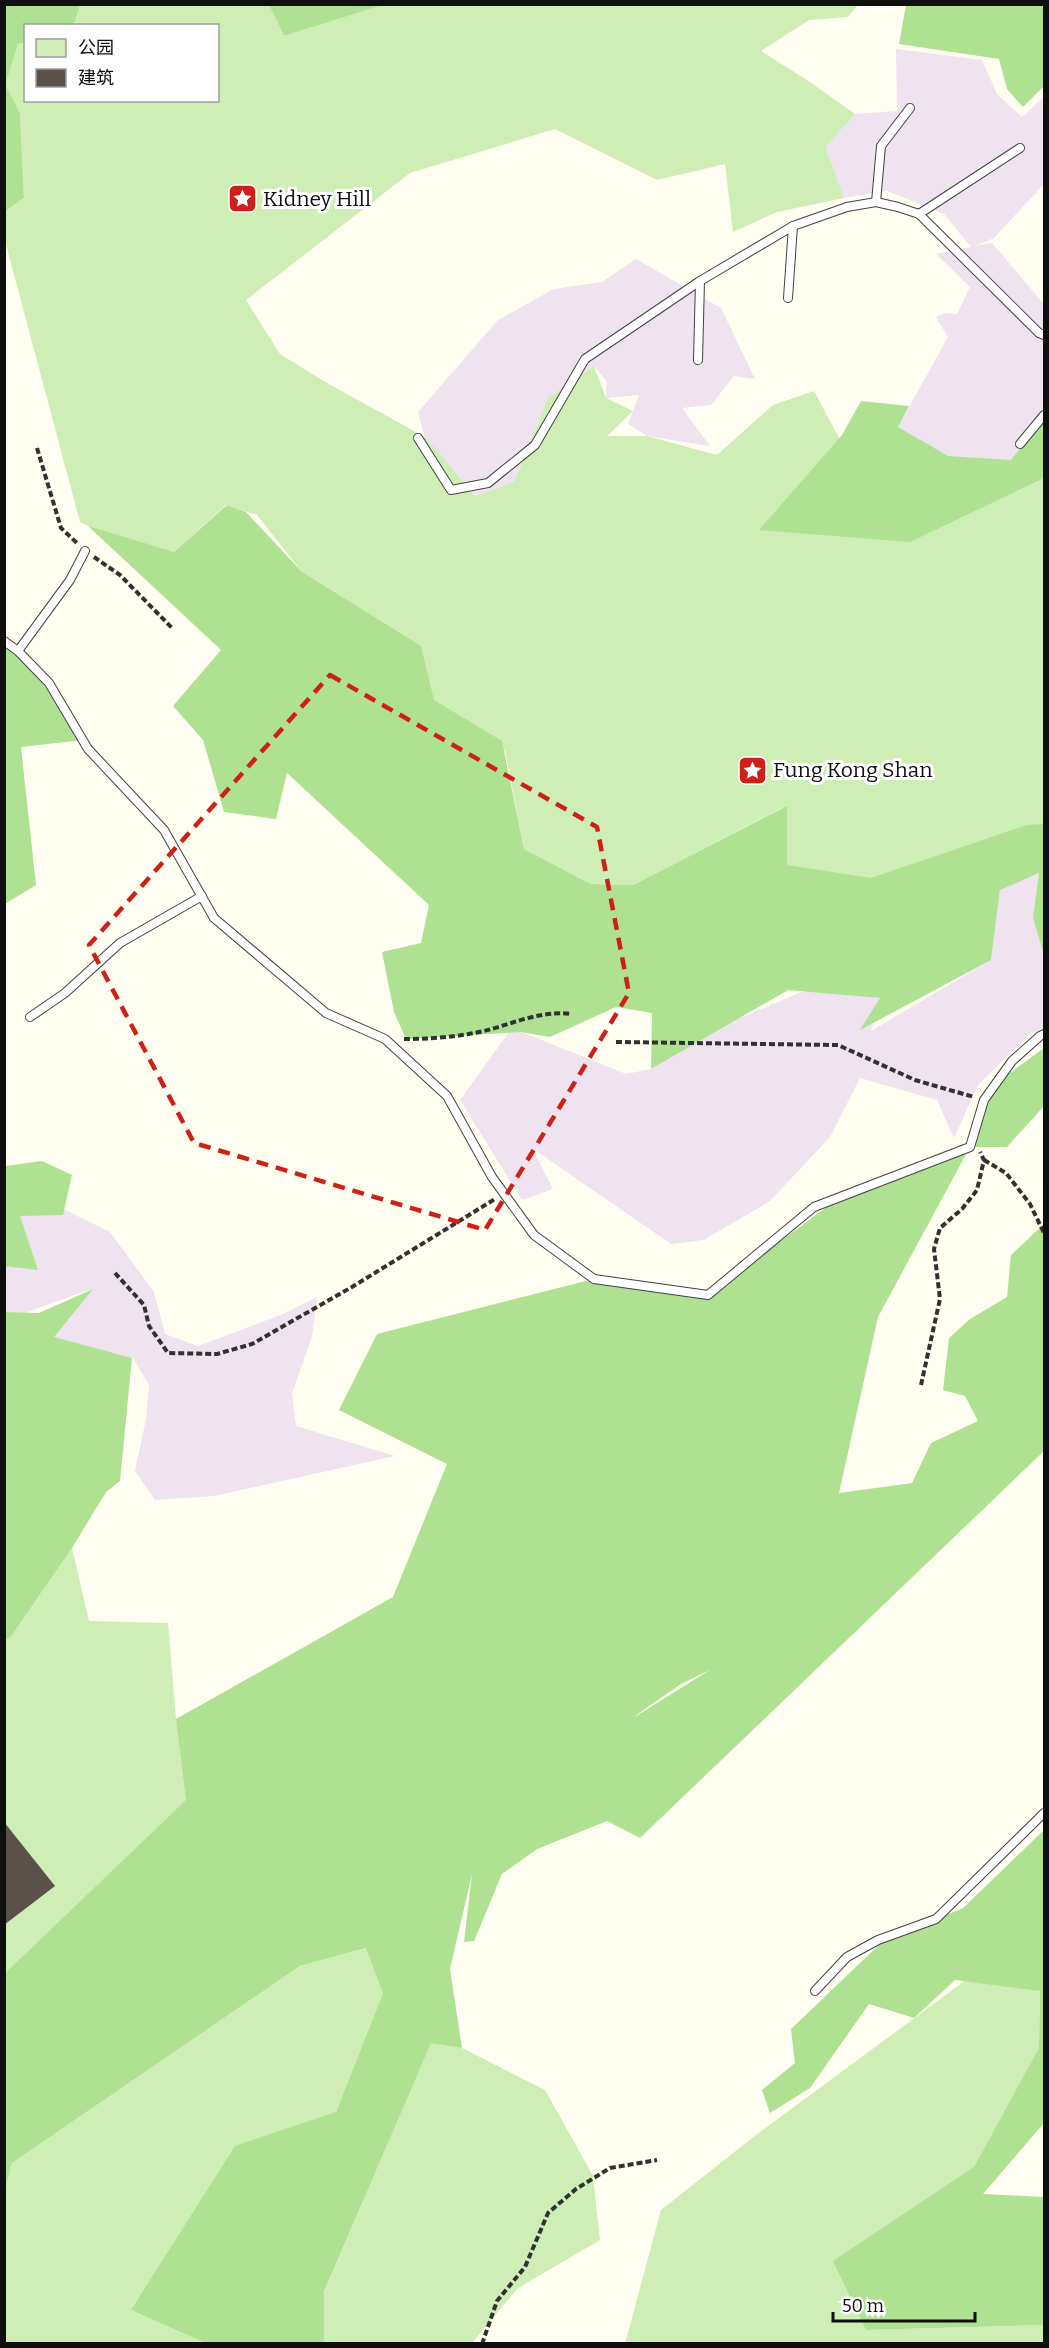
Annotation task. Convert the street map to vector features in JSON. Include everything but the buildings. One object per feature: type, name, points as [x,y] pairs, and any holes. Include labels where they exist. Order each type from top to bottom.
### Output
[{"type":"lane","points":[[876,202],[881,146],[910,108]]},
{"type":"lane","points":[[919,214],[1020,148]]},
{"type":"lane","points":[[418,438],[451,490],[488,483],[534,445],[585,359],[700,281],[794,226],[847,207],[876,202],[919,214],[1039,333],[1044,335]]},
{"type":"lane","points":[[788,298],[794,226]]},
{"type":"lane","points":[[699,360],[700,281]]},
{"type":"lane","points":[[1020,444],[1044,415]]},
{"type":"lane","points":[[18,651],[70,580],[85,551]]},
{"type":"lane","points":[[4,641],[18,651],[49,683],[88,749],[164,830],[214,918],[326,1014],[385,1040],[447,1096],[492,1177],[534,1235],[594,1280],[708,1295],[814,1207],[970,1147],[984,1100],[1012,1061],[1044,1034]]},
{"type":"lane","points":[[30,1017],[65,993],[120,943],[202,896]]},
{"type":"lane","points":[[815,1991],[847,1957],[878,1940],[936,1918],[1044,1813]]},
{"type":"path","points":[[37,448],[61,528],[85,551],[120,575],[173,629]]},
{"type":"path","points":[[385,1040],[428,1039],[482,1032],[554,1012],[571,1014]]},
{"type":"path","points":[[616,1042],[838,1045],[915,1080],[984,1100]]},
{"type":"path","points":[[970,1147],[979,1150],[984,1160],[1006,1173],[1030,1204],[1044,1233]]},
{"type":"path","points":[[921,1385],[940,1299],[934,1249],[940,1228],[962,1209],[977,1190],[984,1160]]},
{"type":"path","points":[[115,1273],[144,1305],[149,1326],[168,1353],[217,1354],[252,1344],[352,1287],[504,1194]]},
{"type":"path","points":[[482,2343],[497,2301],[525,2267],[548,2213],[576,2189],[610,2168],[657,2160]]},
{"type":"highlighted area","points":[[330,675],[597,827],[629,993],[485,1230],[194,1143],[89,945]]},
{"type":"shaded area","points":[[896,49],[982,60],[997,94],[1022,117],[1044,97],[1044,184],[994,238],[975,246],[992,243],[1044,304],[1044,422],[1006,466],[936,454],[898,427],[948,337],[936,317],[945,313],[957,314],[970,287],[936,254],[971,247],[944,214],[887,191],[844,198],[824,147],[855,114],[897,111]]},
{"type":"shaded area","points":[[636,259],[721,308],[755,379],[734,376],[711,405],[682,408],[710,446],[647,436],[628,424],[639,395],[606,398],[607,382],[594,366],[548,398],[514,482],[475,496],[431,461],[418,412],[498,320],[554,289],[602,282]]},
{"type":"shaded area","points":[[1040,872],[1033,918],[1044,955],[1044,1028],[1030,1034],[978,1085],[954,1138],[937,1100],[860,1078],[830,1137],[770,1201],[704,1240],[671,1244],[532,1148],[553,1189],[522,1200],[460,1100],[512,1028],[626,1074],[651,1069],[733,1021],[806,990],[881,998],[871,1031],[991,960],[1000,890]]},
{"type":"shaded area","points":[[57,1206],[110,1232],[154,1292],[165,1334],[198,1346],[283,1314],[317,1297],[312,1337],[292,1393],[296,1426],[395,1456],[214,1496],[155,1500],[135,1471],[146,1419],[149,1385],[133,1358],[48,1342],[92,1289],[24,1313],[5,1312],[5,1263],[19,1216]]},
{"type":"green space","points":[[5,4],[80,5],[74,24],[24,24],[24,43],[18,44],[5,85]]},
{"type":"green space","points":[[80,5],[269,5],[284,36],[383,5],[858,5],[848,17],[809,20],[761,51],[855,114],[825,147],[844,198],[777,212],[733,232],[725,164],[657,180],[555,129],[410,173],[246,300],[280,354],[327,383],[425,437],[475,496],[514,482],[548,398],[594,366],[606,398],[633,411],[607,436],[647,436],[717,455],[773,405],[814,391],[846,451],[1044,477],[1044,828],[863,887],[787,865],[786,806],[633,885],[591,884],[524,849],[505,751],[418,689],[302,572],[257,515],[226,505],[174,552],[111,538],[80,522],[5,241],[4,211],[24,198],[20,113],[4,85],[18,44],[24,43],[24,102],[219,102],[219,24],[74,24]]},
{"type":"green space","points":[[269,5],[383,5],[284,36]]},
{"type":"green space","points":[[906,5],[1044,5],[1044,86],[1023,107],[1007,89],[999,59],[899,44]]},
{"type":"green space","points":[[5,85],[20,113],[24,198],[5,211]]},
{"type":"green space","points":[[861,401],[909,406],[898,427],[948,456],[1011,460],[1044,418],[1044,478],[910,542],[759,530],[842,435]]},
{"type":"green space","points":[[227,505],[246,512],[302,572],[421,646],[434,700],[502,741],[524,849],[591,884],[633,885],[787,806],[787,865],[871,878],[1027,825],[1044,824],[1044,955],[1033,918],[1039,873],[1000,890],[991,960],[860,1030],[880,998],[788,990],[651,1069],[652,1013],[616,1007],[550,1037],[521,1032],[406,1039],[394,1012],[382,952],[421,943],[429,905],[287,773],[276,819],[224,812],[203,740],[173,706],[221,650],[88,526],[174,552]]},
{"type":"green space","points":[[5,645],[25,658],[83,740],[21,747],[36,885],[5,904]]},
{"type":"green space","points":[[1044,1048],[1044,1106],[1007,1147],[970,1147],[996,1083]]},
{"type":"green space","points":[[970,1147],[878,1317],[839,1493],[912,1483],[931,1443],[978,1421],[965,1396],[943,1390],[949,1338],[970,1319],[1007,1297],[1011,1255],[1044,1224],[1044,1451],[640,1838],[607,1821],[537,1849],[502,1874],[474,1941],[464,1942],[472,1874],[450,1969],[462,2048],[431,2043],[324,2292],[324,2343],[205,2343],[131,2310],[235,2146],[336,2112],[383,1993],[366,1948],[300,1966],[12,2163],[5,2189],[5,1973],[186,1800],[176,1719],[393,1597],[447,1464],[339,1410],[377,1334],[594,1279],[708,1295],[840,1197]],"holes":[[[710,1670],[636,1716],[681,1684]]]},
{"type":"green space","points":[[42,1161],[72,1175],[63,1215],[20,1216],[38,1270],[5,1266],[5,1166]]},
{"type":"green space","points":[[93,1289],[54,1337],[132,1358],[120,1481],[106,1492],[72,1548],[10,1638],[5,1640],[5,1312],[39,1313]]},
{"type":"green space","points":[[72,1548],[89,1621],[168,1623],[176,1719],[196,1791],[5,1973],[5,1640],[10,1638]]},
{"type":"green space","points":[[1044,1830],[1044,2123],[983,2194],[1044,2197],[1044,2325],[866,2330],[833,2261],[974,2167],[1039,2048],[1040,1991],[955,1980],[914,2018],[869,2004],[810,2088],[770,2113],[762,2090],[795,2063],[791,2029],[882,1942],[963,1908]]},
{"type":"green space","points":[[378,1945],[383,1993],[336,2112],[131,2310],[205,2343],[5,2343],[4,2189],[12,2163],[300,1966]]},
{"type":"green space","points":[[970,1977],[1040,1991],[1039,2057],[963,2186],[866,2330],[1044,2325],[1044,2343],[625,2344],[661,2210],[756,2135]]},
{"type":"green space","points":[[431,2042],[462,2048],[545,2090],[593,2176],[600,2240],[518,2288],[472,2343],[324,2343],[324,2293]]},
{"type":"place","name":"Kidney Hill","points":[[242,199]]},
{"type":"place","name":"Fung Kong Shan","points":[[752,770]]}]
